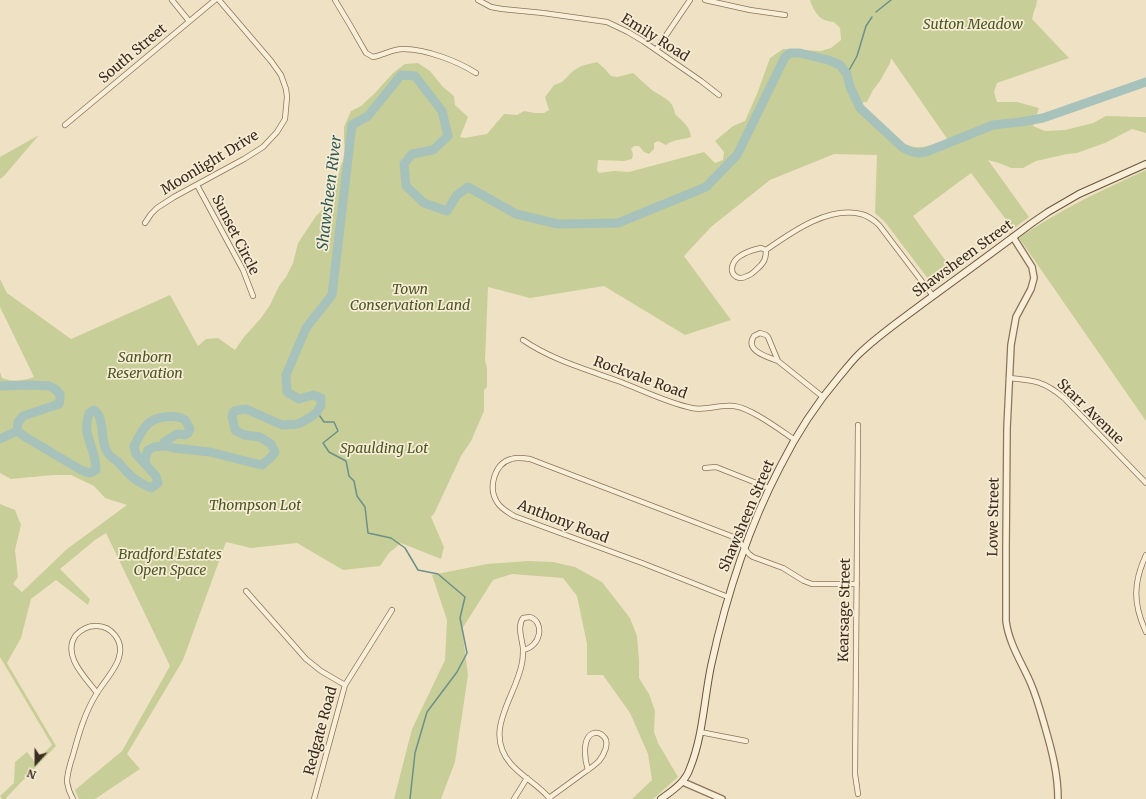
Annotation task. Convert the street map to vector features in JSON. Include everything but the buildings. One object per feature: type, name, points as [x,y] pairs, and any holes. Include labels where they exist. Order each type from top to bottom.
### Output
[{"type":"main road","name":"Shawsheen Street","points":[[661,799],[686,778],[690,768],[698,743],[709,675],[728,597],[745,547],[780,465],[823,397],[858,355],[900,321],[1013,237],[1065,202],[1094,187],[1146,164]]},
{"type":"street","points":[[172,0],[189,21]]},
{"type":"street","name":"South Street","points":[[65,125],[215,0]]},
{"type":"street","name":"Moonlight Drive","points":[[145,223],[157,208],[250,156],[266,144],[277,132],[286,115],[286,89],[280,72],[219,0]]},
{"type":"street","points":[[335,0],[366,53],[373,57],[402,49],[415,50],[446,58],[466,66],[476,73]]},
{"type":"street","name":"Emily Road","points":[[478,0],[491,7],[607,22],[628,32],[719,94]]},
{"type":"street","points":[[656,50],[690,0]]},
{"type":"street","points":[[705,0],[755,11],[785,15]]},
{"type":"street","name":"Sunset Circle","points":[[197,185],[243,270],[252,296]]},
{"type":"street","points":[[766,250],[785,237],[817,220],[833,214],[846,212],[862,214],[871,218],[879,225],[933,296]]},
{"type":"street","name":"Lowe Street","points":[[1013,237],[1032,267],[1034,278],[1031,289],[1018,312],[1010,345],[1007,403],[1006,622],[1010,638],[1037,699],[1054,762],[1058,799]]},
{"type":"street","points":[[761,248],[766,250],[765,261],[756,270],[746,277],[740,278],[733,275],[732,267],[742,256],[753,249],[761,248]]},
{"type":"street","points":[[778,361],[768,337],[760,333],[754,336],[751,342],[753,348],[758,352],[778,361],[823,397]]},
{"type":"street","name":"Rockvale Road","points":[[523,340],[533,347],[563,361],[673,403],[692,408],[734,406],[744,409],[771,424],[795,440]]},
{"type":"street","name":"Starr Avenue","points":[[1008,378],[1039,382],[1055,390],[1146,483]]},
{"type":"street","name":"Kearsage Street","points":[[858,425],[855,774],[858,794]]},
{"type":"street","name":"Anthony Road","points":[[728,597],[642,563],[514,516],[504,510],[494,497],[492,482],[498,470],[504,462],[512,458],[524,458],[731,536],[737,539],[753,557],[783,568],[804,581],[812,584],[856,584]]},
{"type":"street","points":[[705,468],[716,467],[769,488]]},
{"type":"street","points":[[1146,555],[1137,580],[1136,594],[1138,612],[1146,632]]},
{"type":"street","points":[[246,591],[306,659],[345,685]]},
{"type":"street","name":"Redgate Road","points":[[314,799],[345,685],[392,610]]},
{"type":"street","points":[[523,650],[533,646],[538,639],[539,633],[537,622],[535,619],[530,617],[523,618],[520,623],[523,650],[520,674],[501,720],[499,735],[501,746],[508,760],[550,799],[588,770],[601,759],[606,747],[603,735],[593,734],[587,739],[585,759],[588,770]]},
{"type":"street","points":[[74,799],[68,786],[68,775],[82,724],[97,693],[117,662],[120,651],[119,643],[113,633],[103,627],[95,626],[88,627],[78,634],[72,644],[71,652],[75,663],[97,693]]},
{"type":"street","points":[[700,732],[746,741]]},
{"type":"street","points":[[514,799],[527,778]]},
{"type":"street","points":[[682,782],[722,799]]},
{"type":"green space","points":[[1037,0],[1032,19],[1069,58],[997,83],[994,92],[997,102],[1017,102],[1039,108],[1033,126],[1045,131],[1065,130],[1093,123],[1106,116],[1146,117],[1146,133],[1132,129],[1105,143],[1077,153],[1036,161],[1023,168],[1011,168],[988,160],[1029,217],[1013,229],[971,173],[913,216],[954,272],[937,285],[932,284],[885,222],[875,213],[877,155],[834,154],[770,180],[711,227],[684,256],[731,320],[685,335],[604,286],[530,298],[488,287],[485,361],[487,368],[487,387],[484,390],[484,411],[471,441],[461,456],[434,514],[431,517],[444,547],[441,559],[401,543],[389,553],[380,566],[343,570],[297,543],[251,548],[226,542],[183,660],[127,754],[140,769],[95,799],[79,799],[75,790],[122,751],[170,666],[106,533],[95,540],[60,569],[90,599],[88,605],[56,580],[31,599],[21,638],[7,663],[56,746],[6,798],[7,799],[2,799],[0,796],[14,783],[15,762],[27,752],[35,762],[52,745],[0,657],[0,504],[15,510],[21,525],[15,550],[18,577],[13,584],[22,592],[67,549],[127,505],[105,498],[94,486],[71,475],[11,479],[0,473],[0,372],[2,378],[10,380],[22,380],[34,377],[0,307],[0,279],[7,293],[71,339],[170,295],[198,346],[206,339],[218,338],[235,350],[270,305],[279,286],[286,277],[293,263],[298,243],[316,216],[324,208],[333,207],[336,184],[341,165],[345,157],[344,127],[351,111],[361,106],[393,73],[405,64],[418,63],[430,71],[443,87],[454,96],[455,105],[468,117],[460,137],[464,138],[487,134],[504,114],[517,115],[524,111],[544,113],[549,110],[545,97],[554,85],[562,82],[573,71],[581,66],[597,62],[611,76],[617,77],[633,73],[652,90],[670,102],[675,114],[683,121],[691,137],[666,145],[658,141],[654,143],[654,149],[649,154],[644,152],[639,146],[634,146],[631,149],[633,154],[632,159],[624,161],[598,160],[597,170],[599,173],[614,171],[629,172],[704,152],[715,163],[723,160],[724,152],[715,141],[733,126],[745,121],[770,58],[783,49],[821,51],[831,48],[841,40],[840,28],[834,22],[821,18],[814,10],[810,1]],"holes":[[[891,58],[948,140],[923,147],[909,146],[891,138],[859,108],[857,103],[867,102],[890,63]]]},
{"type":"green space","points":[[39,135],[4,176],[0,179],[0,157]]},
{"type":"green space","points":[[1146,170],[1146,421],[1019,238],[1065,209]]},
{"type":"green space","points":[[528,561],[553,562],[575,567],[602,582],[630,618],[637,636],[639,678],[649,694],[655,711],[654,732],[658,743],[678,777],[653,799],[632,799],[652,780],[648,754],[630,713],[603,675],[587,675],[587,644],[577,596],[563,578],[512,574],[493,580],[462,629],[468,675],[455,762],[441,799],[394,799],[412,729],[445,660],[447,620],[432,575],[487,564]]},
{"type":"waterway","points":[[876,12],[891,0]]},
{"type":"waterway","points":[[847,74],[857,56],[866,26],[872,17]]},
{"type":"waterway","name":"Shawsheen River","points":[[0,386],[32,385],[49,386],[55,389],[60,394],[59,404],[23,416],[18,422],[17,431],[81,470],[89,473],[96,470],[95,460],[87,432],[89,413],[94,410],[100,419],[105,448],[109,454],[133,478],[151,488],[158,483],[156,476],[136,454],[134,446],[146,426],[156,419],[166,417],[181,418],[186,421],[190,429],[185,435],[177,434],[164,442],[164,445],[173,448],[210,452],[262,465],[275,452],[271,444],[260,437],[244,435],[235,430],[232,416],[234,411],[246,409],[282,425],[298,424],[311,417],[317,412],[321,405],[321,398],[313,395],[299,399],[287,392],[286,375],[306,328],[332,295],[352,125],[368,116],[401,75],[415,76],[442,111],[448,136],[433,150],[412,154],[404,164],[406,186],[424,203],[447,211],[457,195],[468,187],[516,214],[558,224],[618,223],[706,187],[737,155],[785,57],[790,53],[800,53],[828,60],[840,65],[847,74],[850,87],[860,108],[903,148],[919,153],[926,152],[993,125],[1043,118],[1146,82]]},
{"type":"waterway","points":[[317,412],[324,422],[334,422],[338,431],[323,443],[329,452],[346,461],[349,476],[354,481],[357,496],[365,507],[368,533],[391,538],[405,548],[418,570],[438,574],[465,597],[460,618],[467,653],[457,672],[427,712],[415,753],[410,799]]},
{"type":"waterway","name":"Shawsheen River","points":[[0,439],[17,431]]},
{"type":"waterway","name":"Shawsheen River","points":[[145,464],[148,450],[154,447],[165,446]]},
{"type":"park label","name":"Sutton Meadow","points":[[973,25]]},
{"type":"park label","name":"Town Conservation Land","points":[[410,298]]},
{"type":"park label","name":"Sanborn Reservation","points":[[145,366]]},
{"type":"park label","name":"Spaulding Lot","points":[[384,449]]},
{"type":"park label","name":"Thompson Lot","points":[[255,506]]},
{"type":"park label","name":"Bradford Estates Open Space","points":[[170,564]]}]
